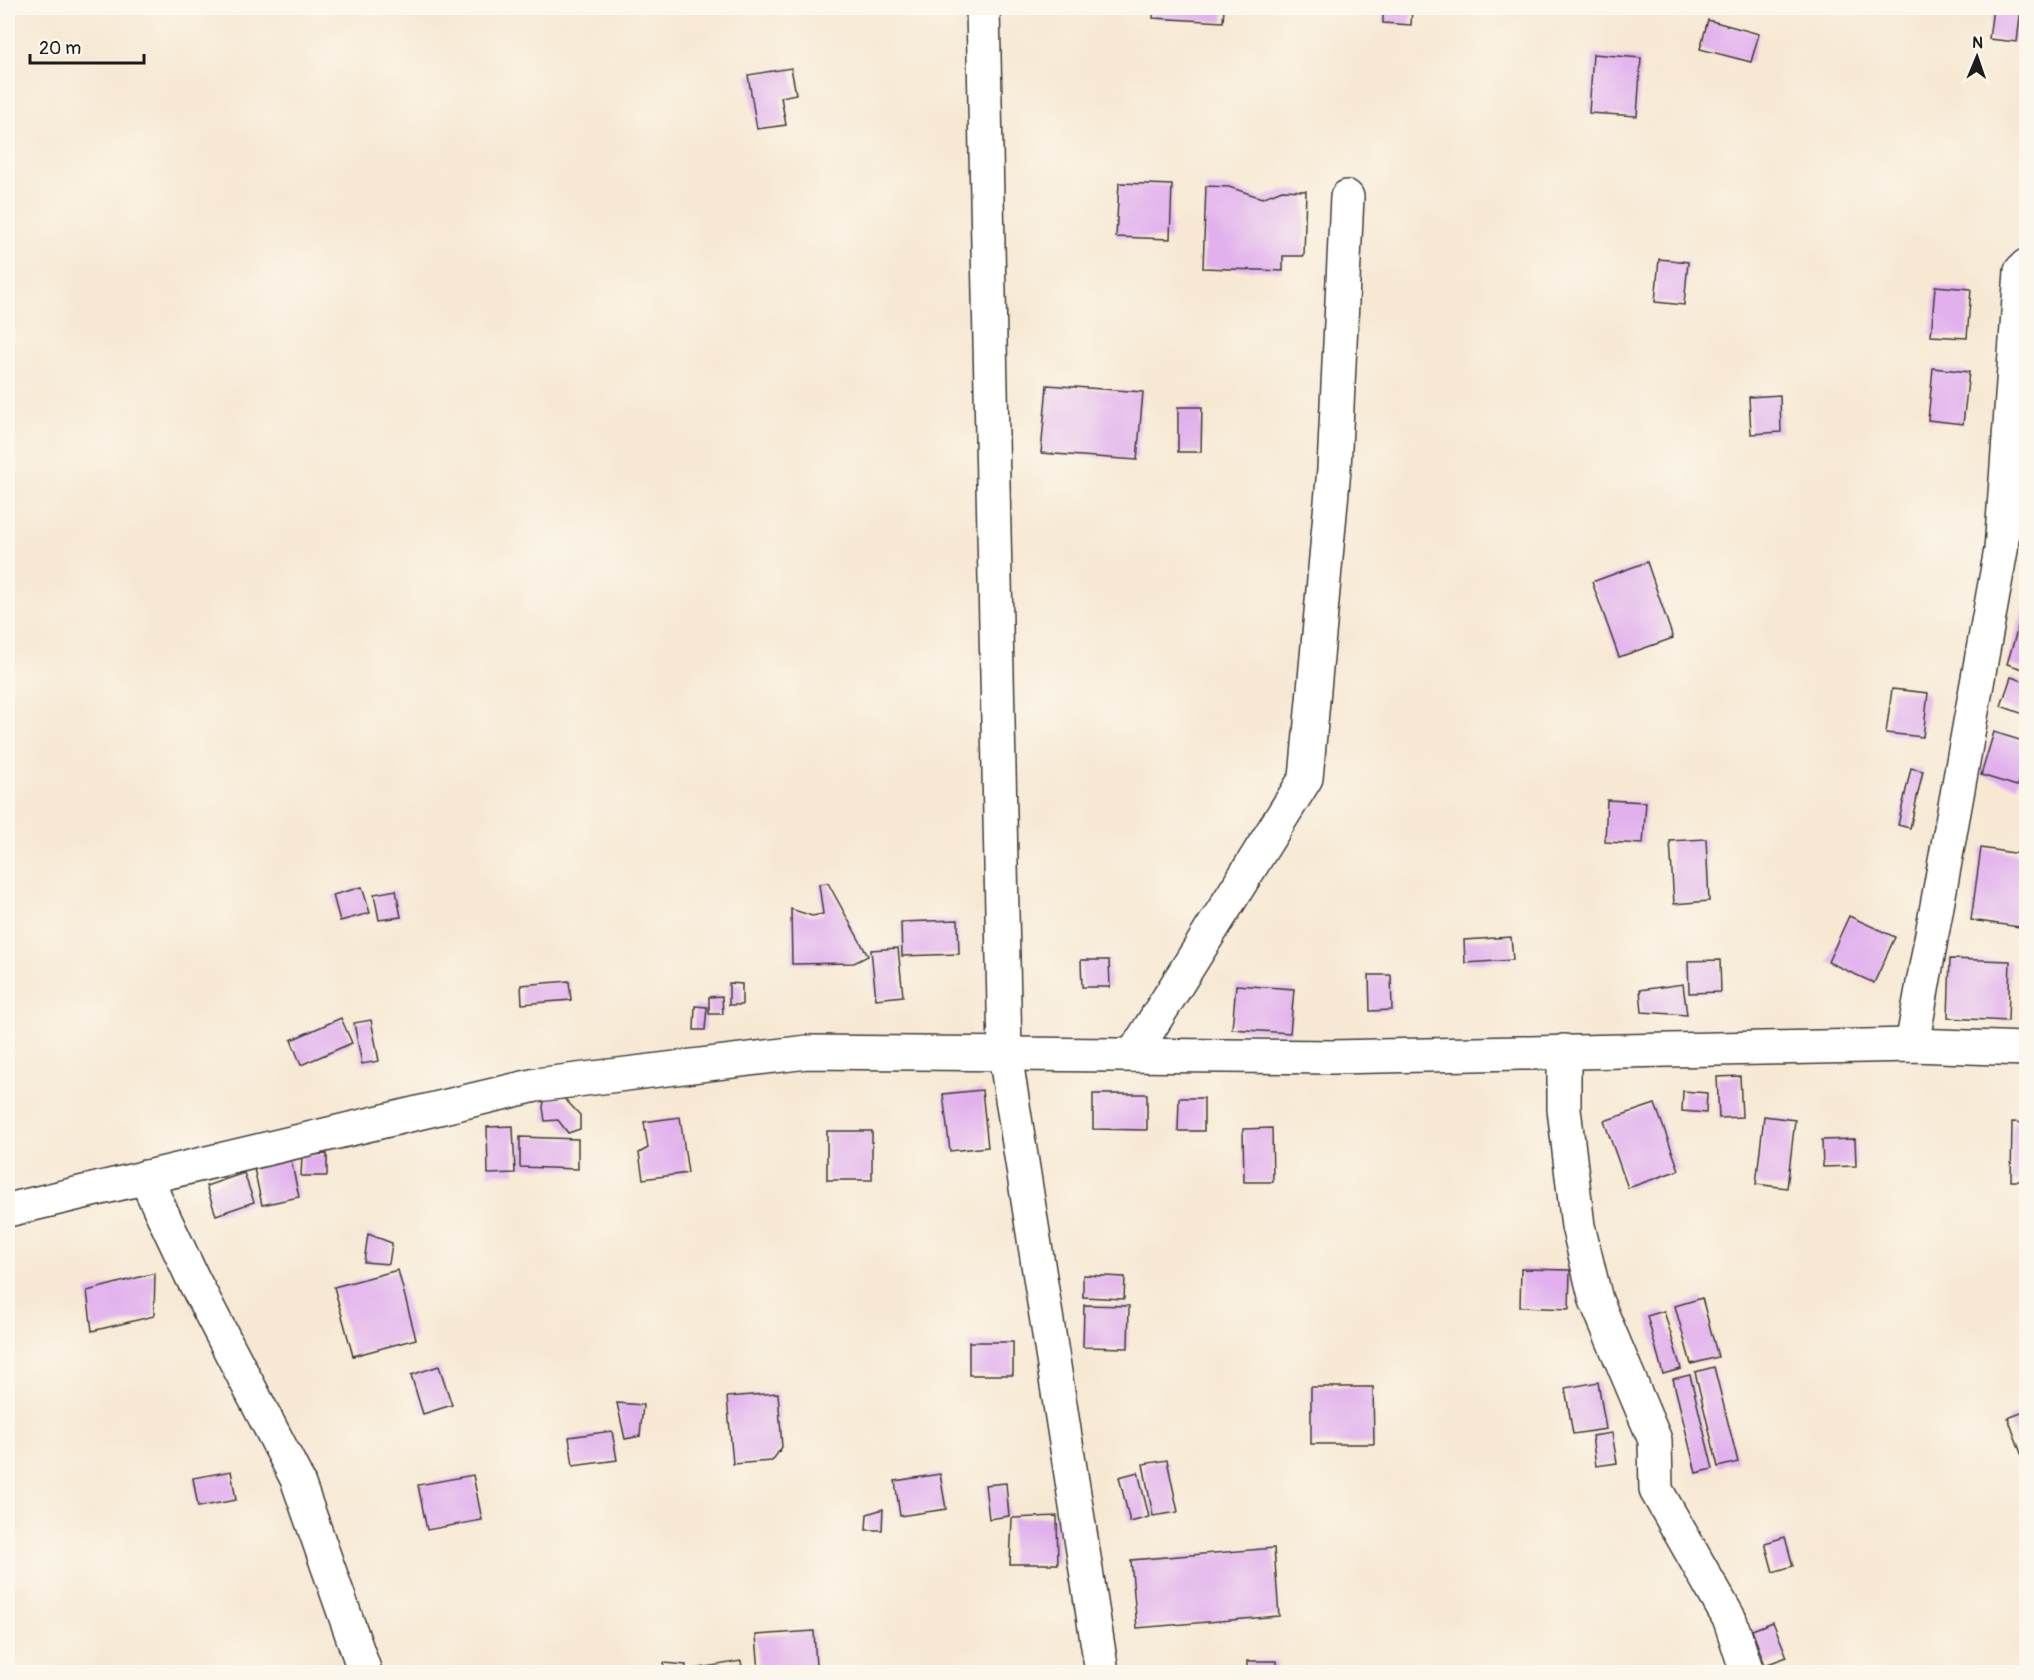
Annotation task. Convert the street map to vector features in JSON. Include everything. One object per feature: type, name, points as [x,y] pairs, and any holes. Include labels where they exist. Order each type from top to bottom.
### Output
[{"type":"street","points":[[982,8],[1005,1054],[1102,1672]]},
{"type":"street","points":[[1133,1055],[1306,778],[1334,469],[1347,197]]},
{"type":"street","points":[[1912,1045],[2001,549],[2021,271],[2026,266]]},
{"type":"street","points":[[8,1210],[536,1084],[807,1052],[1332,1057],[1912,1045],[2026,1049]]},
{"type":"street","points":[[1564,1052],[1564,1108],[1578,1226],[1596,1300],[1655,1440],[1656,1490],[1730,1620],[1747,1672]]},
{"type":"street","points":[[145,1178],[193,1279],[297,1479],[365,1672]]},
{"type":"building","points":[[1154,8],[1224,8],[1223,22],[1153,18]]},
{"type":"building","points":[[1383,8],[1412,8],[1411,25],[1383,23]]},
{"type":"building","points":[[1993,8],[2021,8],[2017,42],[1989,39]]},
{"type":"building","points":[[1708,20],[1759,34],[1751,62],[1700,49]]},
{"type":"building","points":[[1593,54],[1641,58],[1637,116],[1589,113]]},
{"type":"building","points":[[791,68],[796,94],[781,97],[786,125],[757,129],[748,75]]},
{"type":"building","points":[[1119,183],[1172,185],[1170,239],[1116,237]]},
{"type":"building","points":[[1206,186],[1229,187],[1262,198],[1282,190],[1306,191],[1304,256],[1283,256],[1283,271],[1203,268]]},
{"type":"building","points":[[1659,259],[1688,262],[1684,305],[1655,302]]},
{"type":"building","points":[[1935,286],[1971,289],[1967,338],[1931,336]]},
{"type":"building","points":[[1933,368],[1969,372],[1963,424],[1928,420]]},
{"type":"building","points":[[1047,385],[1143,392],[1137,460],[1041,453]]},
{"type":"building","points":[[1780,395],[1781,432],[1751,434],[1749,397]]},
{"type":"building","points":[[1178,407],[1202,407],[1201,452],[1178,452]]},
{"type":"building","points":[[1647,562],[1673,638],[1619,657],[1592,582]]},
{"type":"building","points":[[2026,601],[2026,670],[2007,664]]},
{"type":"building","points":[[2011,677],[2026,682],[2026,715],[2001,706]]},
{"type":"building","points":[[1892,689],[1928,693],[1923,737],[1886,733]]},
{"type":"building","points":[[1994,732],[2026,742],[2026,758],[2017,786],[1981,775]]},
{"type":"building","points":[[1911,768],[1923,771],[1910,828],[1898,825]]},
{"type":"building","points":[[1607,800],[1646,802],[1643,844],[1605,842]]},
{"type":"building","points":[[1706,839],[1709,901],[1674,904],[1670,841]]},
{"type":"building","points":[[1981,848],[2026,855],[2026,928],[1971,920]]},
{"type":"building","points":[[828,883],[868,956],[854,963],[792,964],[791,909],[812,916],[823,914],[819,884]]},
{"type":"building","points":[[362,887],[370,913],[340,921],[333,895]]},
{"type":"building","points":[[396,890],[401,917],[379,920],[374,894]]},
{"type":"building","points":[[1849,916],[1895,937],[1874,983],[1828,962]]},
{"type":"building","points":[[958,920],[959,954],[902,956],[901,922]]},
{"type":"building","points":[[1511,937],[1513,960],[1465,963],[1464,940]]},
{"type":"building","points":[[898,948],[903,996],[876,999],[871,950]]},
{"type":"building","points":[[1950,959],[2010,961],[2008,1021],[1948,1018]]},
{"type":"building","points":[[1081,960],[1109,960],[1110,987],[1082,987]]},
{"type":"building","points":[[1720,960],[1721,992],[1689,993],[1688,961]]},
{"type":"building","points":[[1369,975],[1391,975],[1392,1010],[1370,1011]]},
{"type":"building","points":[[569,981],[571,1000],[522,1004],[521,985]]},
{"type":"building","points":[[729,983],[742,984],[742,1005],[729,1005]]},
{"type":"building","points":[[1683,984],[1687,1015],[1642,1012],[1640,990]]},
{"type":"building","points":[[1236,985],[1294,989],[1290,1033],[1232,1029]]},
{"type":"building","points":[[722,996],[723,1014],[709,1014],[709,997]]},
{"type":"building","points":[[695,1006],[707,1007],[705,1030],[694,1030]]},
{"type":"building","points":[[341,1018],[352,1043],[301,1065],[291,1040]]},
{"type":"building","points":[[371,1020],[379,1061],[362,1064],[354,1023]]},
{"type":"building","points":[[1740,1076],[1742,1117],[1719,1118],[1717,1077]]},
{"type":"building","points":[[982,1090],[988,1147],[950,1151],[943,1094]]},
{"type":"building","points":[[1683,1091],[1707,1093],[1706,1113],[1682,1111]]},
{"type":"building","points":[[1093,1094],[1147,1094],[1147,1130],[1093,1129]]},
{"type":"building","points":[[545,1097],[565,1099],[580,1115],[580,1129],[568,1133],[558,1120],[545,1121],[543,1107]]},
{"type":"building","points":[[1179,1098],[1204,1098],[1204,1131],[1178,1131]]},
{"type":"building","points":[[1655,1104],[1679,1170],[1628,1188],[1604,1121]]},
{"type":"building","points":[[1764,1116],[1795,1120],[1787,1188],[1756,1184]]},
{"type":"building","points":[[680,1117],[688,1173],[643,1179],[639,1153],[648,1148],[644,1122]]},
{"type":"building","points":[[2012,1122],[2026,1123],[2026,1181],[2011,1181]]},
{"type":"building","points":[[513,1126],[515,1173],[488,1174],[487,1127]]},
{"type":"building","points":[[1272,1128],[1273,1182],[1244,1182],[1243,1129]]},
{"type":"building","points":[[827,1131],[872,1131],[872,1180],[827,1180]]},
{"type":"building","points":[[520,1137],[578,1139],[578,1169],[520,1167]]},
{"type":"building","points":[[1855,1139],[1856,1166],[1823,1167],[1822,1140]]},
{"type":"building","points":[[289,1151],[299,1197],[262,1205],[252,1159]]},
{"type":"building","points":[[327,1154],[327,1176],[301,1176],[302,1155]]},
{"type":"building","points":[[244,1173],[254,1202],[216,1215],[206,1186]]},
{"type":"building","points":[[368,1234],[392,1243],[389,1264],[364,1262]]},
{"type":"building","points":[[1521,1269],[1570,1270],[1569,1309],[1520,1307]]},
{"type":"building","points":[[398,1270],[416,1339],[353,1356],[334,1287]]},
{"type":"building","points":[[155,1273],[154,1316],[92,1331],[87,1291]]},
{"type":"building","points":[[1083,1275],[1125,1277],[1124,1299],[1083,1297]]},
{"type":"building","points":[[1702,1298],[1718,1357],[1691,1364],[1675,1306]]},
{"type":"building","points":[[1084,1305],[1129,1306],[1128,1348],[1083,1347]]},
{"type":"building","points":[[1664,1311],[1681,1369],[1663,1374],[1647,1316]]},
{"type":"building","points":[[969,1342],[1013,1342],[1013,1375],[969,1375]]},
{"type":"building","points":[[439,1366],[452,1405],[423,1414],[411,1375]]},
{"type":"building","points":[[1714,1367],[1738,1462],[1718,1467],[1695,1372]]},
{"type":"building","points":[[1690,1375],[1713,1469],[1696,1473],[1673,1379]]},
{"type":"building","points":[[1598,1382],[1606,1429],[1573,1434],[1565,1388]]},
{"type":"building","points":[[1311,1387],[1373,1387],[1374,1444],[1311,1444]]},
{"type":"building","points":[[778,1393],[782,1447],[772,1461],[733,1464],[727,1397]]},
{"type":"building","points":[[617,1403],[643,1405],[640,1436],[625,1439]]},
{"type":"building","points":[[2026,1411],[2026,1467],[2008,1418]]},
{"type":"building","points":[[612,1431],[617,1460],[573,1466],[569,1437]]},
{"type":"building","points":[[1612,1433],[1617,1463],[1596,1466],[1592,1436]]},
{"type":"building","points":[[1167,1460],[1178,1512],[1153,1516],[1143,1464]]},
{"type":"building","points":[[231,1471],[236,1500],[198,1507],[193,1478]]},
{"type":"building","points":[[1138,1472],[1149,1517],[1130,1522],[1119,1477]]},
{"type":"building","points":[[940,1474],[946,1509],[900,1516],[895,1481]]},
{"type":"building","points":[[473,1475],[482,1520],[427,1530],[418,1485]]},
{"type":"building","points":[[1006,1483],[1009,1516],[989,1519],[985,1485]]},
{"type":"building","points":[[883,1509],[882,1530],[866,1530],[867,1514]]},
{"type":"building","points":[[1057,1516],[1058,1564],[1010,1564],[1012,1518]]},
{"type":"building","points":[[1785,1537],[1793,1566],[1773,1572],[1765,1543]]},
{"type":"building","points":[[1274,1548],[1279,1616],[1137,1628],[1131,1560]]},
{"type":"building","points":[[1773,1622],[1787,1657],[1765,1665],[1752,1630]]},
{"type":"building","points":[[814,1631],[816,1667],[759,1672],[756,1635]]},
{"type":"building","points":[[741,1661],[743,1672],[700,1672],[699,1668]]},
{"type":"building","points":[[1247,1661],[1277,1661],[1277,1672],[1247,1672]]},
{"type":"building","points":[[664,1663],[686,1665],[685,1672],[663,1672]]}]
